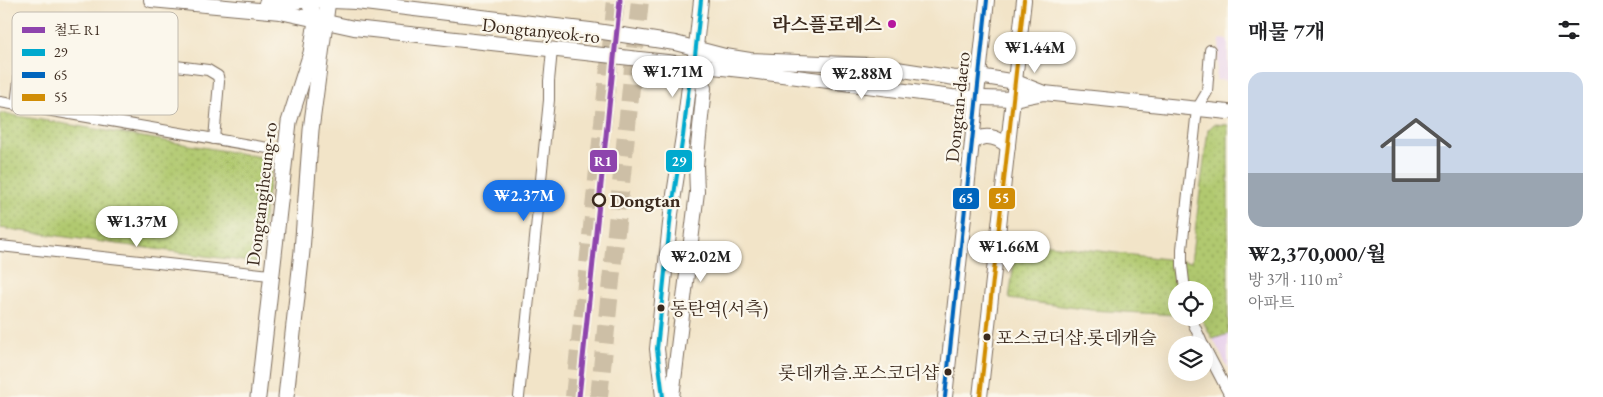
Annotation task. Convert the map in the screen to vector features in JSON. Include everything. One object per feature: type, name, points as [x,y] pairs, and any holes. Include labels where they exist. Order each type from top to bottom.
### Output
[{"type":"main road","name":"Dongtangiheung-ro","points":[[286,397],[302,251],[321,22],[308,0]]},
{"type":"main road","name":"Dongtangiheung-ro","points":[[258,397],[270,275],[289,122],[328,0]]},
{"type":"street","name":"Dongtanyeok-ro","points":[[151,0],[280,12],[354,28],[694,66],[723,68],[750,65],[871,65],[955,78],[979,76],[1016,82],[1044,94]]},
{"type":"street","name":"Dongtanyeok-ro","points":[[238,0],[281,4],[308,0],[356,2],[590,30],[676,43],[725,56],[750,65]]},
{"type":"street","points":[[663,397],[657,349],[671,214],[689,86],[694,66],[701,0]]},
{"type":"street","name":"Dongtan-daero","points":[[945,397],[987,0]]},
{"type":"street","points":[[980,397],[1024,0]]},
{"type":"street","points":[[519,397],[549,100],[548,81],[552,50]]},
{"type":"street","points":[[1183,281],[1182,249],[1197,109],[1207,92],[1210,50]]},
{"type":"street","points":[[750,65],[952,97],[1014,99],[1044,94],[1228,112]]},
{"type":"street","points":[[178,66],[208,70],[218,76],[214,139]]},
{"type":"street","points":[[672,397],[696,197],[696,166],[704,88],[694,66]]},
{"type":"street","points":[[74,115],[285,152]]},
{"type":"street","points":[[683,136],[699,137]]},
{"type":"street","points":[[972,143],[978,138],[988,136],[999,139],[1008,146]]},
{"type":"street","points":[[0,246],[270,275]]},
{"type":"street","points":[[1213,364],[1228,392]]},
{"type":"shaded area","points":[[1220,39],[1228,40],[1228,81],[1216,80]]},
{"type":"shaded area","points":[[1228,334],[1228,368],[1213,339]]},
{"type":"green space","points":[[0,113],[273,159],[257,263],[0,228]]},
{"type":"green space","points":[[1214,124],[1228,125],[1228,334],[1213,339],[1206,326],[1213,326],[1213,281],[1168,281],[1168,315],[1091,310],[1009,299],[1017,241],[1191,262],[1208,130]]},
{"type":"tunnel","points":[[574,397],[616,0]]},
{"type":"tunnel","points":[[599,397],[640,0]]},
{"type":"rail line","name":"R1","points":[[579,397],[620,0]]},
{"type":"transit line","name":"29","points":[[663,397],[657,349],[671,214],[689,86],[694,65],[701,0]]},
{"type":"transit line","name":"65","points":[[945,397],[987,0]]},
{"type":"transit line","name":"55","points":[[980,397],[1024,0]]},
{"type":"place","name":"라스플로레스","points":[[892,24]]},
{"type":"place","name":"Dongtan","points":[[599,200]]},
{"type":"place","name":"동탄역(서측)","points":[[661,308]]},
{"type":"place","name":"포스코더샵.롯데캐슬","points":[[987,337]]},
{"type":"place","name":"롯데캐슬.포스코더샵","points":[[948,372]]}]
